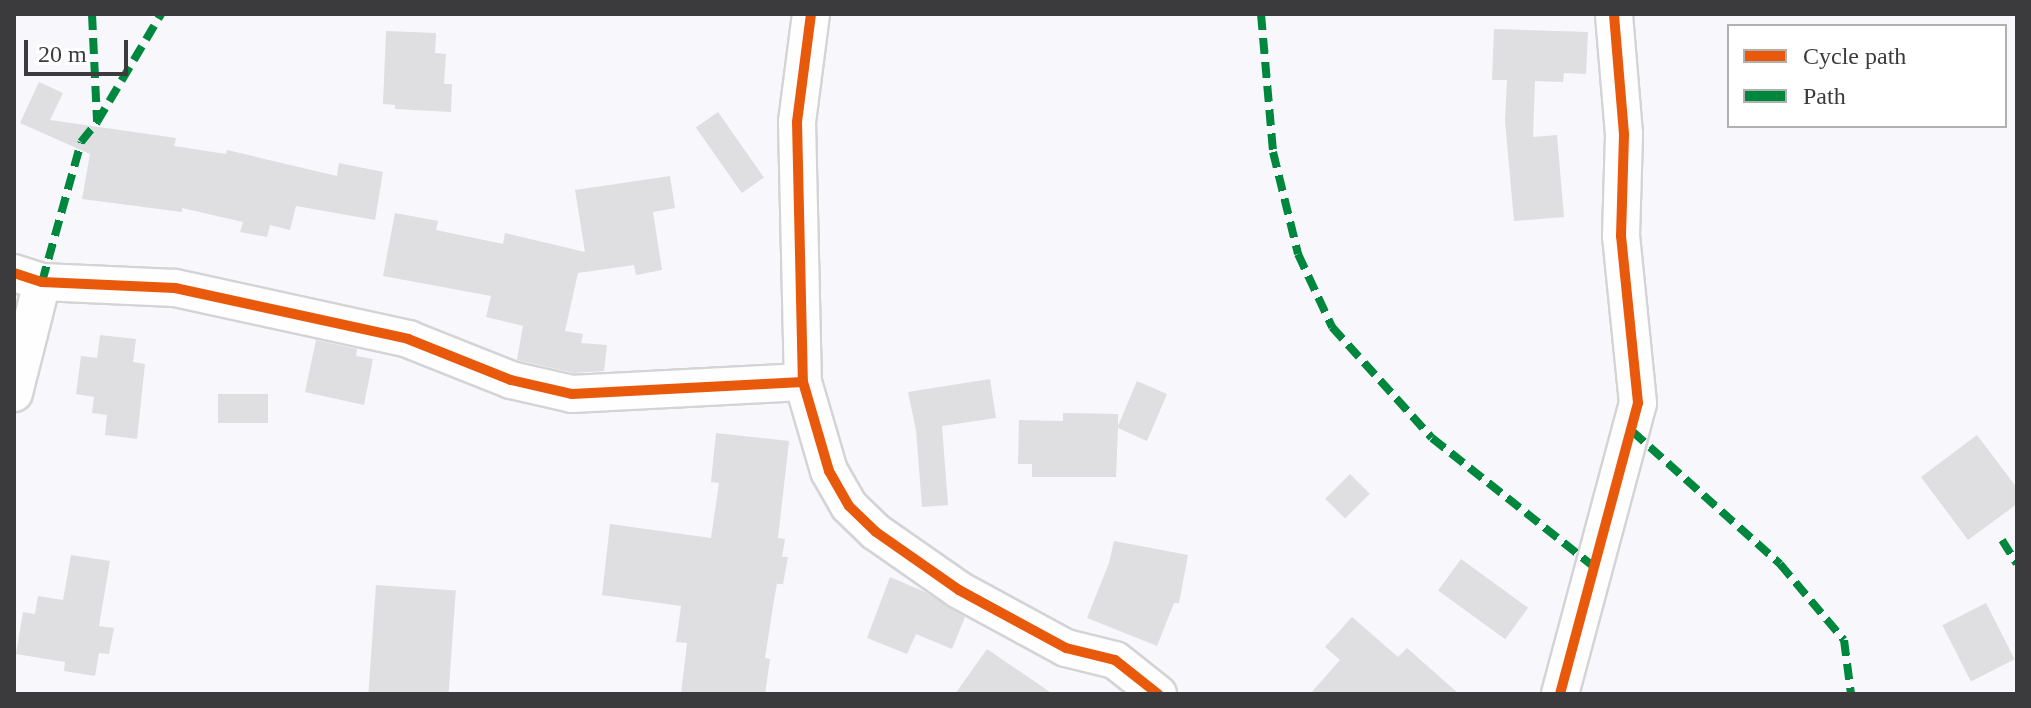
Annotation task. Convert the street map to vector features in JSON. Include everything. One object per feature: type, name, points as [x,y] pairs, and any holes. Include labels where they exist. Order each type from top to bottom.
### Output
[{"type":"street","points":[[811,14],[797,122],[803,382],[829,471],[849,506],[876,532],[959,590],[1066,648],[1115,660],[1158,694]]},
{"type":"street","points":[[1560,694],[1638,403],[1621,236],[1624,134],[1614,14]]},
{"type":"street","points":[[14,393],[28,277],[175,288],[408,339],[511,380],[572,394],[803,382]]},
{"type":"building","points":[[1494,29],[1588,32],[1586,74],[1564,73],[1563,82],[1535,81],[1533,137],[1557,135],[1564,217],[1514,221],[1505,121],[1507,80],[1492,80]]},
{"type":"building","points":[[386,31],[436,33],[435,53],[446,54],[444,84],[452,84],[451,112],[395,109],[395,105],[383,104]]},
{"type":"building","points":[[39,82],[63,93],[50,120],[176,138],[174,146],[226,154],[227,150],[337,176],[339,163],[383,172],[375,220],[296,206],[290,230],[270,225],[267,237],[240,232],[243,222],[182,208],[182,212],[82,199],[90,154],[20,123]]},
{"type":"building","points":[[718,112],[764,178],[742,193],[696,127]]},
{"type":"building","points":[[670,176],[675,208],[653,212],[662,270],[636,275],[634,265],[578,273],[565,331],[583,334],[581,343],[607,345],[604,371],[574,373],[517,360],[523,326],[486,317],[491,296],[383,276],[395,213],[438,221],[436,230],[503,244],[505,233],[585,252],[575,190]]},
{"type":"building","points":[[100,335],[136,339],[133,362],[145,364],[137,439],[105,435],[107,415],[92,413],[94,397],[76,394],[81,356],[97,358]]},
{"type":"building","points":[[316,340],[357,349],[356,356],[373,359],[364,405],[305,392]]},
{"type":"building","points":[[990,379],[996,418],[942,426],[948,505],[922,507],[916,430],[908,392]]},
{"type":"building","points":[[1137,381],[1167,394],[1147,441],[1118,428],[1116,477],[1032,477],[1032,464],[1018,464],[1019,420],[1063,421],[1063,413],[1118,414],[1118,426]]},
{"type":"building","points":[[218,394],[268,394],[268,423],[218,423]]},
{"type":"building","points":[[716,433],[789,441],[778,538],[785,539],[782,557],[788,557],[783,584],[777,584],[774,600],[765,658],[770,659],[765,694],[681,694],[687,643],[676,642],[681,606],[602,595],[610,524],[711,538],[719,483],[711,482]]},
{"type":"building","points":[[1977,435],[2017,488],[2017,504],[1968,540],[1921,477]]},
{"type":"building","points":[[1350,474],[1370,494],[1345,519],[1325,499]]},
{"type":"building","points":[[1114,541],[1188,555],[1179,603],[1174,603],[1157,646],[1087,618],[1109,563]]},
{"type":"building","points":[[71,555],[110,561],[99,626],[114,628],[109,654],[99,653],[95,676],[64,671],[65,662],[16,654],[23,612],[35,614],[38,596],[63,600]]},
{"type":"building","points":[[1461,559],[1528,608],[1505,639],[1438,591]]},
{"type":"building","points":[[890,577],[925,592],[965,617],[952,649],[916,634],[907,654],[867,638]]},
{"type":"building","points":[[376,585],[456,591],[449,694],[368,694]]},
{"type":"building","points":[[1986,603],[2015,659],[1971,681],[1942,625]]},
{"type":"building","points":[[1352,617],[1398,657],[1407,648],[1459,694],[1310,694],[1340,660],[1325,647]]},
{"type":"building","points":[[987,649],[1053,694],[955,694]]},
{"type":"marked path","points":[[92,14],[97,122]]},
{"type":"marked path","points":[[42,282],[81,142],[97,122],[161,14]]},
{"type":"marked path","points":[[1261,14],[1273,152],[1298,254],[1332,327],[1432,438],[1594,567]]},
{"type":"marked path","points":[[1632,431],[1780,564],[1844,640],[1851,694]]},
{"type":"marked path","points":[[2002,540],[2017,564]]},
{"type":"cycle path","points":[[811,14],[797,122],[803,382],[829,471],[849,506],[876,532],[959,590],[1066,648],[1115,660],[1158,694]]},
{"type":"cycle path","points":[[1560,694],[1638,403],[1621,236],[1624,134],[1614,14]]},
{"type":"cycle path","points":[[14,273],[42,282],[175,288],[408,339],[511,380],[572,394],[803,382]]}]
